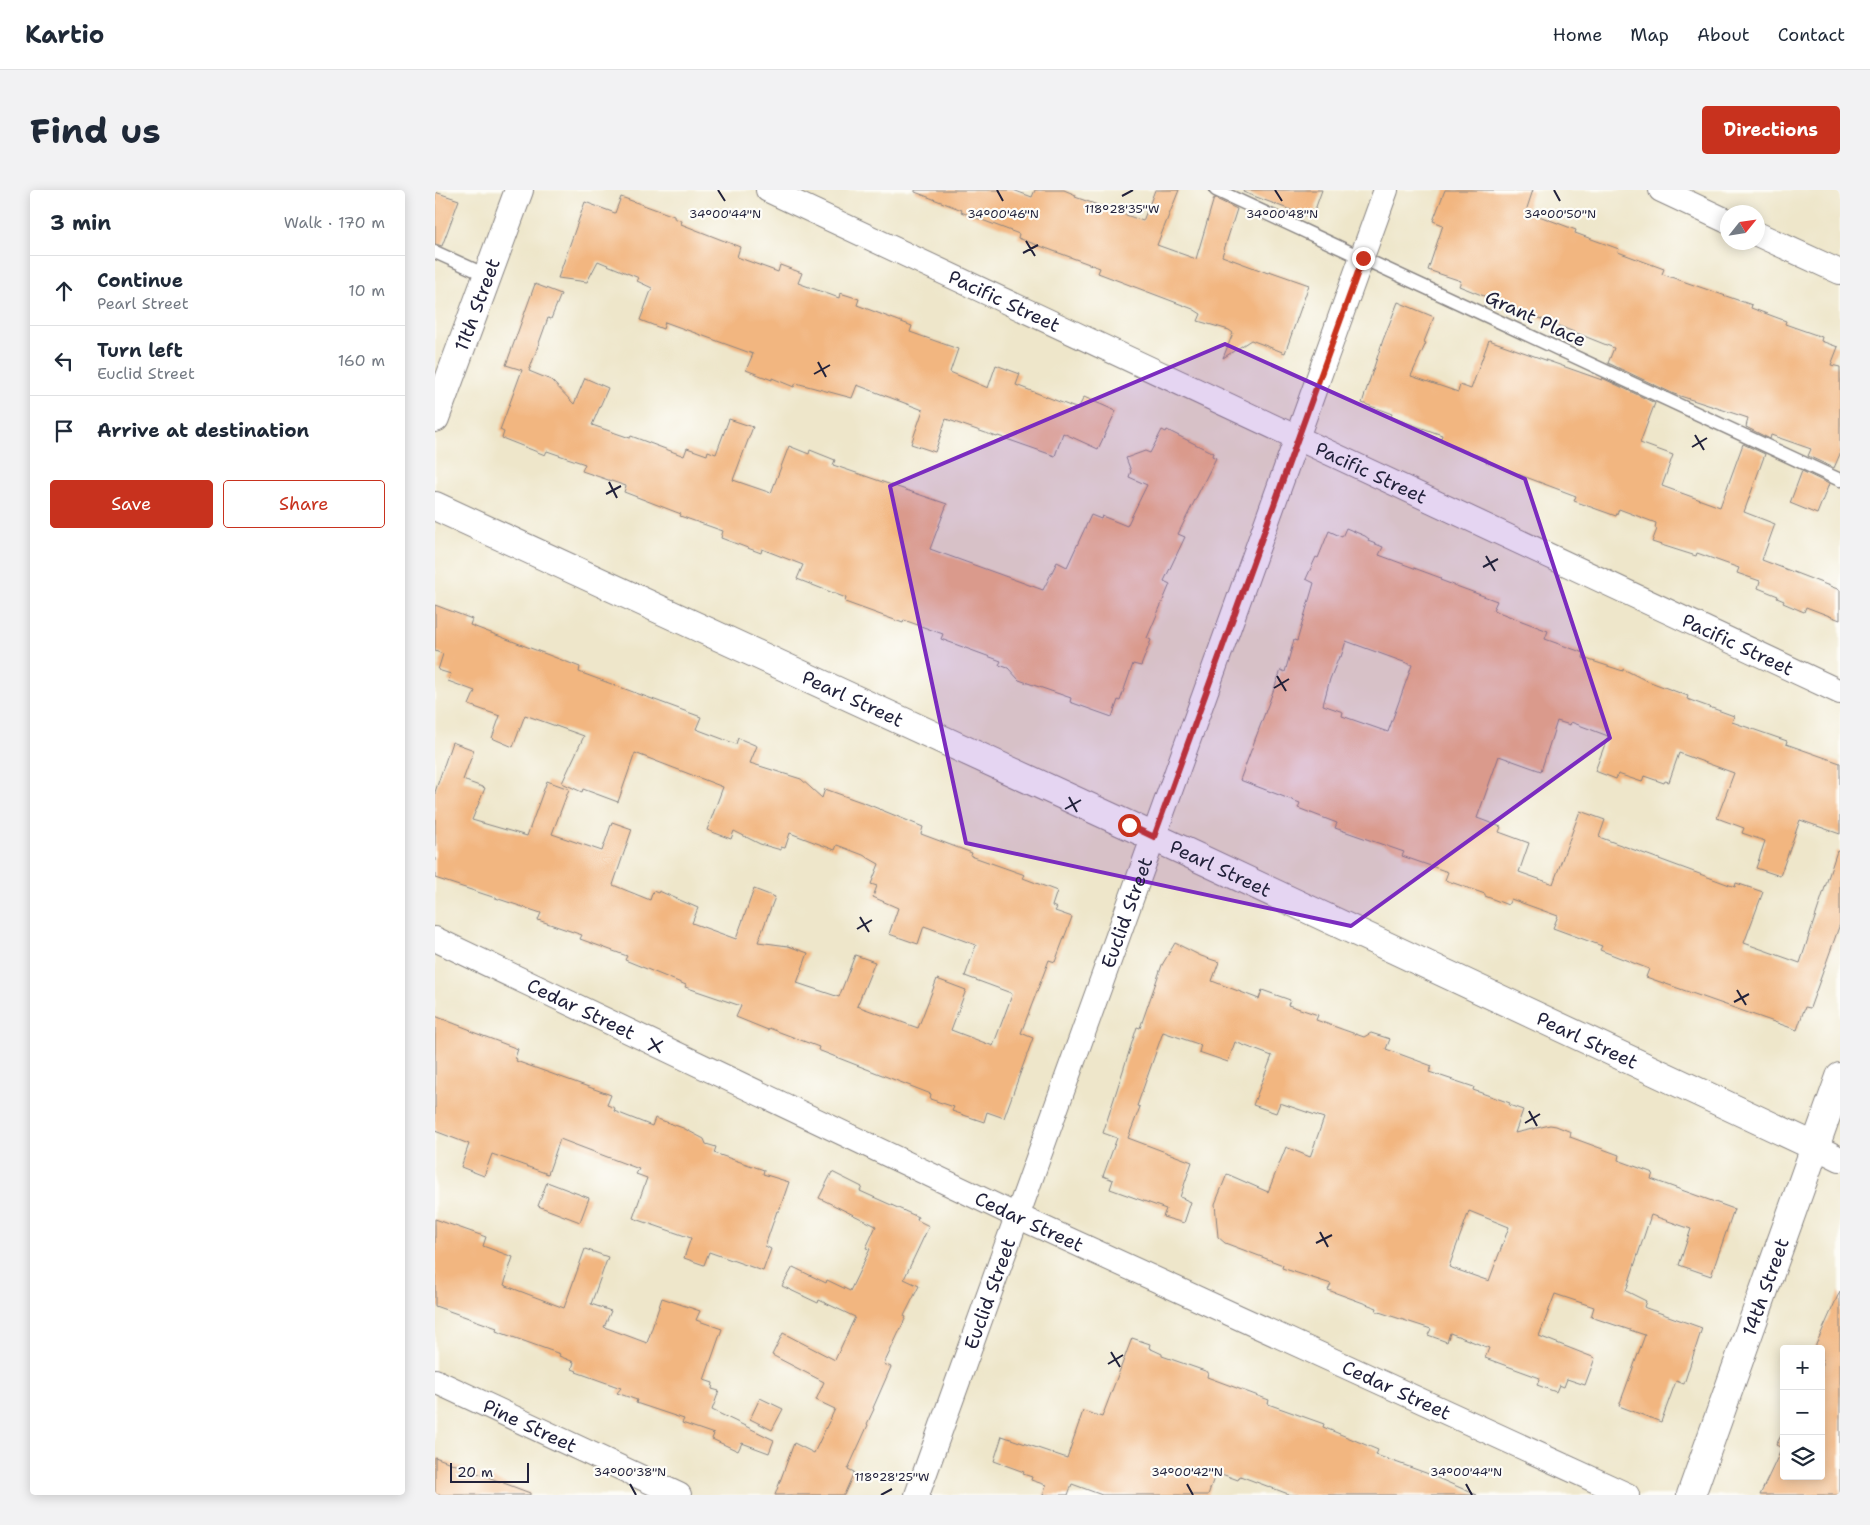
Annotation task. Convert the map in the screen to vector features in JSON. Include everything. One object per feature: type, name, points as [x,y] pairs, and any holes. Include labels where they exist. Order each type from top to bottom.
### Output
[{"type":"street","name":"11th Street","points":[[435,418],[519,190]]},
{"type":"street","name":"Pacific Street","points":[[768,190],[1840,692]]},
{"type":"street","name":"Euclid Street","points":[[917,1495],[1386,190]]},
{"type":"street","points":[[1661,190],[1720,218]]},
{"type":"street","points":[[1765,238],[1840,272]]},
{"type":"street","name":"Pearl Street","points":[[435,506],[1154,837],[1840,1159]]},
{"type":"street","name":"Cedar Street","points":[[435,939],[1017,1216],[1627,1495]]},
{"type":"street","name":"14th Street","points":[[1692,1495],[1840,1077]]},
{"type":"street","name":"Pine Street","points":[[435,1381],[679,1495]]},
{"type":"lane","name":"Grant Place","points":[[1216,190],[1840,480]]},
{"type":"lane","points":[[435,252],[487,276]]},
{"type":"highlighted area","points":[[1225,344],[1525,479],[1610,738],[1351,926],[966,843],[890,486]]},
{"type":"building","points":[[915,190],[1013,190],[1032,197],[1035,190],[1064,190],[1076,195],[1075,197],[1143,221],[1155,190],[1179,190],[1157,245],[1196,259],[1214,198],[1237,209],[1222,256],[1268,273],[1269,271],[1309,285],[1285,353],[1251,340],[1223,358],[1233,333],[1229,330],[1198,321],[1201,314],[1193,309],[1098,273],[1100,268],[1018,238],[1019,234],[961,212],[962,210],[915,192]]},
{"type":"building","points":[[1244,190],[1322,190],[1312,218],[1243,192]]},
{"type":"building","points":[[1445,190],[1533,190],[1526,211],[1576,230],[1575,233],[1619,249],[1618,252],[1664,269],[1662,274],[1752,305],[1751,308],[1786,321],[1785,324],[1822,337],[1821,341],[1838,347],[1831,365],[1840,367],[1840,454],[1834,468],[1808,456],[1811,449],[1771,435],[1770,439],[1746,427],[1748,418],[1674,394],[1608,363],[1614,348],[1459,286],[1461,281],[1428,270],[1443,225],[1433,221]]},
{"type":"building","points":[[435,192],[459,200],[442,246],[435,244]]},
{"type":"building","points":[[621,197],[674,216],[674,218],[682,221],[681,224],[740,247],[737,257],[778,272],[780,265],[802,273],[798,283],[839,298],[840,293],[859,299],[857,305],[912,326],[910,332],[958,349],[950,372],[988,388],[996,365],[1020,374],[1016,385],[1078,409],[1084,397],[1116,411],[1098,449],[1063,433],[1055,456],[946,419],[935,452],[911,444],[923,410],[857,385],[852,398],[796,383],[794,387],[746,370],[753,354],[665,322],[663,329],[640,320],[652,288],[637,281],[639,278],[598,261],[587,282],[558,278],[585,202],[615,213]]},
{"type":"building","points":[[535,284],[561,294],[551,319],[548,318],[529,371],[551,380],[574,404],[585,378],[608,388],[592,425],[630,438],[631,436],[684,456],[687,448],[707,455],[708,451],[716,454],[729,419],[753,427],[733,480],[771,493],[789,446],[809,454],[810,450],[835,460],[833,465],[947,504],[930,549],[1043,590],[1057,562],[1067,567],[1091,515],[1101,519],[1102,516],[1127,526],[1147,485],[1129,477],[1131,471],[1126,458],[1145,451],[1150,453],[1162,430],[1166,432],[1167,430],[1213,453],[1212,456],[1216,458],[1178,534],[1185,537],[1164,581],[1170,584],[1147,638],[1151,640],[1141,666],[1133,664],[1120,701],[1118,700],[1112,717],[1070,702],[1071,698],[1019,680],[1008,668],[999,665],[1001,661],[941,639],[943,634],[904,620],[903,623],[845,602],[846,598],[797,579],[803,565],[762,549],[761,553],[721,538],[723,531],[680,516],[681,514],[624,492],[626,486],[582,471],[585,464],[547,451],[545,455],[502,438],[504,432],[500,430],[522,370],[506,365]]},
{"type":"building","points":[[1398,302],[1434,317],[1424,342],[1426,343],[1411,376],[1458,392],[1460,385],[1471,389],[1489,340],[1602,380],[1602,378],[1655,403],[1640,443],[1673,455],[1662,486],[1720,507],[1743,444],[1765,454],[1744,512],[1775,524],[1762,560],[1840,590],[1840,620],[1806,607],[1804,612],[1783,603],[1784,601],[1777,598],[1778,596],[1758,588],[1760,581],[1737,573],[1739,568],[1697,553],[1696,556],[1652,542],[1657,529],[1655,528],[1656,523],[1619,509],[1616,516],[1574,501],[1576,496],[1486,462],[1487,459],[1440,441],[1442,435],[1391,417],[1392,414],[1362,403]]},
{"type":"building","points":[[1802,471],[1829,484],[1817,514],[1790,503]]},
{"type":"building","points":[[1346,528],[1365,536],[1369,539],[1368,541],[1383,547],[1379,555],[1497,601],[1493,610],[1548,631],[1545,639],[1584,653],[1583,658],[1623,671],[1623,669],[1645,680],[1688,696],[1687,699],[1734,716],[1732,722],[1787,741],[1786,744],[1840,763],[1840,834],[1800,820],[1780,876],[1756,868],[1765,841],[1742,833],[1744,828],[1717,818],[1734,773],[1679,753],[1669,782],[1665,781],[1664,783],[1644,776],[1642,782],[1618,774],[1616,779],[1595,771],[1608,736],[1571,722],[1570,725],[1557,721],[1541,771],[1499,756],[1477,818],[1501,827],[1499,832],[1529,843],[1519,872],[1553,884],[1580,811],[1605,820],[1599,837],[1735,887],[1736,883],[1763,892],[1744,943],[1800,963],[1837,851],[1840,852],[1840,924],[1810,1008],[1805,1007],[1797,1030],[1646,977],[1649,969],[1600,950],[1602,946],[1553,928],[1558,916],[1511,899],[1508,905],[1485,896],[1485,894],[1445,880],[1448,872],[1402,856],[1404,852],[1335,828],[1337,823],[1298,808],[1300,803],[1240,780],[1281,670],[1285,672],[1294,640],[1297,641],[1314,583],[1306,579],[1316,557],[1318,558],[1329,531],[1342,537]],"holes":[[[1346,641],[1412,665],[1388,732],[1342,716],[1343,712],[1323,705],[1330,679],[1339,657],[1341,657]]]},
{"type":"building","points":[[435,605],[472,619],[470,625],[580,667],[579,672],[701,717],[696,729],[736,744],[738,738],[757,746],[750,763],[801,779],[822,798],[825,789],[867,804],[923,827],[921,834],[972,853],[971,856],[1025,875],[1023,878],[1057,891],[1052,906],[1057,908],[1055,911],[1072,917],[1055,962],[1049,960],[1021,1033],[1033,1038],[1004,1118],[987,1112],[984,1122],[952,1111],[954,1107],[930,1099],[931,1094],[818,1050],[819,1047],[736,1017],[741,1006],[685,987],[686,985],[625,960],[627,956],[580,939],[582,935],[538,920],[541,913],[435,878],[435,792],[452,742],[474,750],[463,780],[485,788],[472,820],[527,836],[547,781],[569,789],[552,834],[602,851],[612,822],[632,829],[613,885],[650,900],[653,891],[658,893],[659,891],[698,908],[692,923],[736,939],[754,889],[775,897],[758,942],[788,946],[808,953],[797,983],[839,997],[855,955],[875,962],[857,1006],[918,1028],[937,979],[966,990],[951,1030],[993,1046],[1012,995],[965,976],[976,945],[924,926],[918,944],[889,934],[898,908],[873,897],[877,886],[871,884],[879,864],[863,855],[837,845],[835,850],[790,833],[785,848],[781,847],[781,850],[760,844],[734,831],[731,839],[707,830],[723,787],[635,753],[618,802],[583,789],[582,792],[562,783],[584,736],[525,715],[513,747],[492,738],[500,716],[469,705],[475,691],[448,681],[451,674],[438,670],[443,654],[435,651]]},
{"type":"building","points":[[1175,943],[1201,956],[1219,962],[1212,981],[1259,999],[1262,990],[1290,1000],[1288,1005],[1318,1015],[1316,1020],[1364,1037],[1371,1033],[1390,1039],[1386,1049],[1432,1066],[1429,1072],[1474,1087],[1473,1090],[1510,1103],[1509,1105],[1523,1110],[1515,1133],[1550,1125],[1556,1126],[1571,1132],[1570,1137],[1619,1155],[1618,1160],[1653,1173],[1651,1179],[1734,1209],[1711,1276],[1679,1265],[1691,1229],[1651,1215],[1626,1291],[1646,1301],[1644,1307],[1646,1308],[1702,1328],[1684,1384],[1676,1381],[1661,1422],[1619,1406],[1645,1335],[1591,1317],[1594,1307],[1555,1294],[1539,1336],[1595,1358],[1585,1385],[1567,1379],[1564,1387],[1559,1385],[1556,1392],[1537,1385],[1540,1378],[1485,1358],[1489,1348],[1450,1333],[1447,1342],[1428,1335],[1431,1329],[1376,1311],[1377,1308],[1328,1290],[1331,1284],[1282,1268],[1283,1265],[1225,1243],[1218,1237],[1215,1204],[1227,1174],[1268,1192],[1286,1147],[1310,1157],[1324,1118],[1280,1103],[1276,1113],[1253,1105],[1272,1056],[1235,1042],[1228,1062],[1199,1052],[1201,1045],[1163,1032],[1137,1106],[1140,1107],[1128,1138],[1192,1162],[1180,1197],[1191,1202],[1184,1223],[1163,1217],[1166,1209],[1110,1189],[1113,1180],[1103,1176],[1117,1138],[1103,1133],[1137,1027],[1140,1028],[1162,965]],"holes":[[[1469,1211],[1509,1227],[1489,1281],[1449,1267]]]},
{"type":"building","points":[[435,1016],[518,1049],[516,1061],[611,1095],[607,1105],[615,1108],[614,1111],[652,1126],[655,1118],[683,1128],[704,1139],[706,1144],[716,1147],[714,1153],[764,1170],[763,1174],[789,1182],[765,1246],[771,1249],[763,1271],[709,1252],[704,1265],[684,1258],[691,1238],[633,1218],[647,1178],[636,1174],[639,1169],[560,1139],[548,1174],[492,1154],[484,1176],[461,1167],[469,1144],[435,1131]]},
{"type":"building","points":[[832,1172],[862,1187],[860,1191],[918,1217],[917,1220],[929,1226],[904,1279],[919,1286],[884,1364],[891,1367],[848,1469],[854,1472],[844,1495],[775,1495],[794,1443],[814,1453],[835,1409],[816,1400],[824,1382],[772,1355],[783,1333],[835,1360],[855,1317],[819,1300],[818,1303],[782,1286],[793,1267],[826,1283],[827,1280],[850,1291],[870,1249],[866,1248],[876,1226],[819,1198]]},
{"type":"building","points":[[547,1182],[589,1198],[580,1222],[538,1206]]},
{"type":"building","points":[[435,1219],[486,1237],[483,1246],[513,1257],[504,1285],[564,1308],[585,1249],[608,1257],[591,1304],[611,1311],[604,1327],[647,1343],[662,1298],[700,1311],[696,1320],[722,1329],[704,1380],[713,1383],[712,1389],[719,1391],[712,1410],[774,1440],[769,1453],[742,1443],[738,1451],[712,1439],[714,1434],[682,1423],[684,1419],[636,1403],[637,1400],[617,1393],[621,1388],[576,1372],[572,1369],[574,1362],[559,1356],[560,1354],[496,1331],[497,1328],[435,1306]]},
{"type":"building","points":[[1840,1291],[1840,1495],[1760,1495],[1780,1452],[1780,1480],[1825,1480],[1825,1345],[1816,1345]]},
{"type":"building","points":[[1132,1338],[1150,1344],[1149,1348],[1162,1354],[1162,1356],[1208,1372],[1207,1377],[1269,1400],[1268,1404],[1324,1424],[1323,1427],[1378,1450],[1376,1455],[1426,1473],[1477,1495],[1291,1495],[1240,1476],[1238,1480],[1216,1472],[1208,1495],[1102,1495],[1072,1484],[1068,1495],[1043,1495],[1046,1485],[1031,1480],[1032,1477],[1023,1474],[1024,1472],[994,1461],[1002,1436],[1067,1458],[1083,1411],[1102,1417]]},
{"type":"building","points":[[760,1398],[783,1409],[772,1430],[750,1419]]},
{"type":"building","points":[[1780,1438],[1780,1447],[1776,1445]]},
{"type":"building","points":[[435,1457],[530,1493],[530,1495],[435,1495]]},
{"type":"route","points":[[1129,825],[1154,837],[1363,258]]}]
